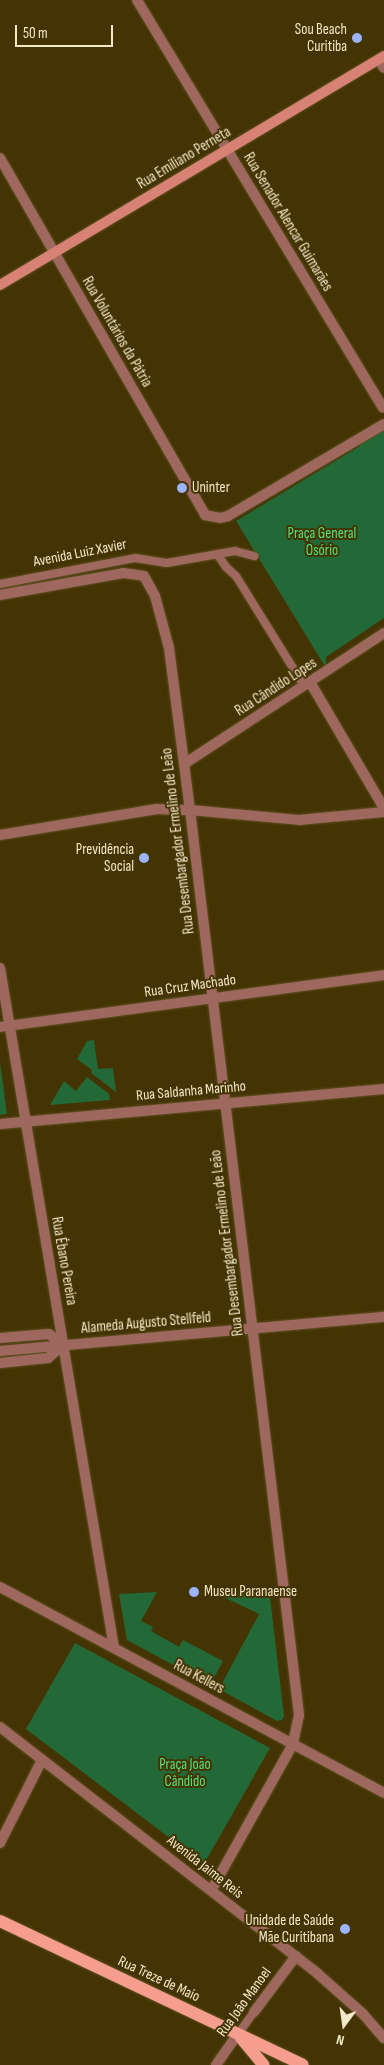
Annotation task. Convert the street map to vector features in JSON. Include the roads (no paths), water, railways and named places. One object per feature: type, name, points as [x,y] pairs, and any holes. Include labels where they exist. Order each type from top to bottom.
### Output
[{"type":"main road","name":"Rua Emiliano Perneta","points":[[0,285],[227,150],[382,61]]},
{"type":"main road","name":"Rua Treze de Maio","points":[[0,1922],[303,2065]]},
{"type":"main road","points":[[238,2034],[264,2065]]},
{"type":"street","name":"Rua Senador Alencar Guimarães","points":[[137,0],[383,408]]},
{"type":"street","name":"Rua Voluntários da Pátria","points":[[0,158],[201,510],[211,517],[220,518],[228,516],[384,424]]},
{"type":"street","name":"Avenida Luiz Xavier","points":[[0,584],[135,558],[167,563],[238,551],[254,556]]},
{"type":"street","points":[[217,554],[226,567],[236,576],[306,682],[384,808]]},
{"type":"street","name":"Avenida Luiz Xavier","points":[[0,595],[123,573],[144,576]]},
{"type":"street","name":"Rua Desembargador Ermelino de Leão","points":[[144,576],[155,596],[169,648],[299,1715],[293,1744],[212,1891]]},
{"type":"street","name":"Rua Cândido Lopes","points":[[184,764],[306,682],[384,633]]},
{"type":"street","points":[[0,835],[157,810],[190,810],[299,820],[384,812]]},
{"type":"street","name":"Rua Ébano Pereira","points":[[0,968],[5,1027],[26,1121],[114,1648]]},
{"type":"street","name":"Rua Cruz Machado","points":[[5,1027],[384,975]]},
{"type":"street","name":"Rua Saldanha Marinho","points":[[0,1124],[384,1089]]},
{"type":"street","name":"Alameda Augusto Stellfeld","points":[[0,1351],[384,1317]]},
{"type":"street","points":[[0,1338],[49,1334],[63,1345],[48,1358],[0,1363]]},
{"type":"street","name":"Rua Kellers","points":[[0,1587],[384,1793]]},
{"type":"street","name":"Avenida Jaime Reis","points":[[0,1727],[296,1956],[363,2014],[384,2038]]},
{"type":"street","points":[[0,1843],[42,1760]]},
{"type":"street","name":"Rua João Manoel","points":[[216,2065],[296,1956]]},
{"type":"place","name":"Sou Beach Curitiba","points":[[357,38]]},
{"type":"place","name":"Uninter","points":[[182,488]]},
{"type":"place","name":"Previdência Social","points":[[144,858]]},
{"type":"place","name":"Museu Paranaense","points":[[194,1592]]},
{"type":"place","name":"Unidade de Saúde Mãe Curitibana","points":[[345,1929]]},
{"type":"park label","name":"Praça General Osório","points":[[322,542]]},
{"type":"park label","name":"Praça João Cândido","points":[[185,1772]]}]
